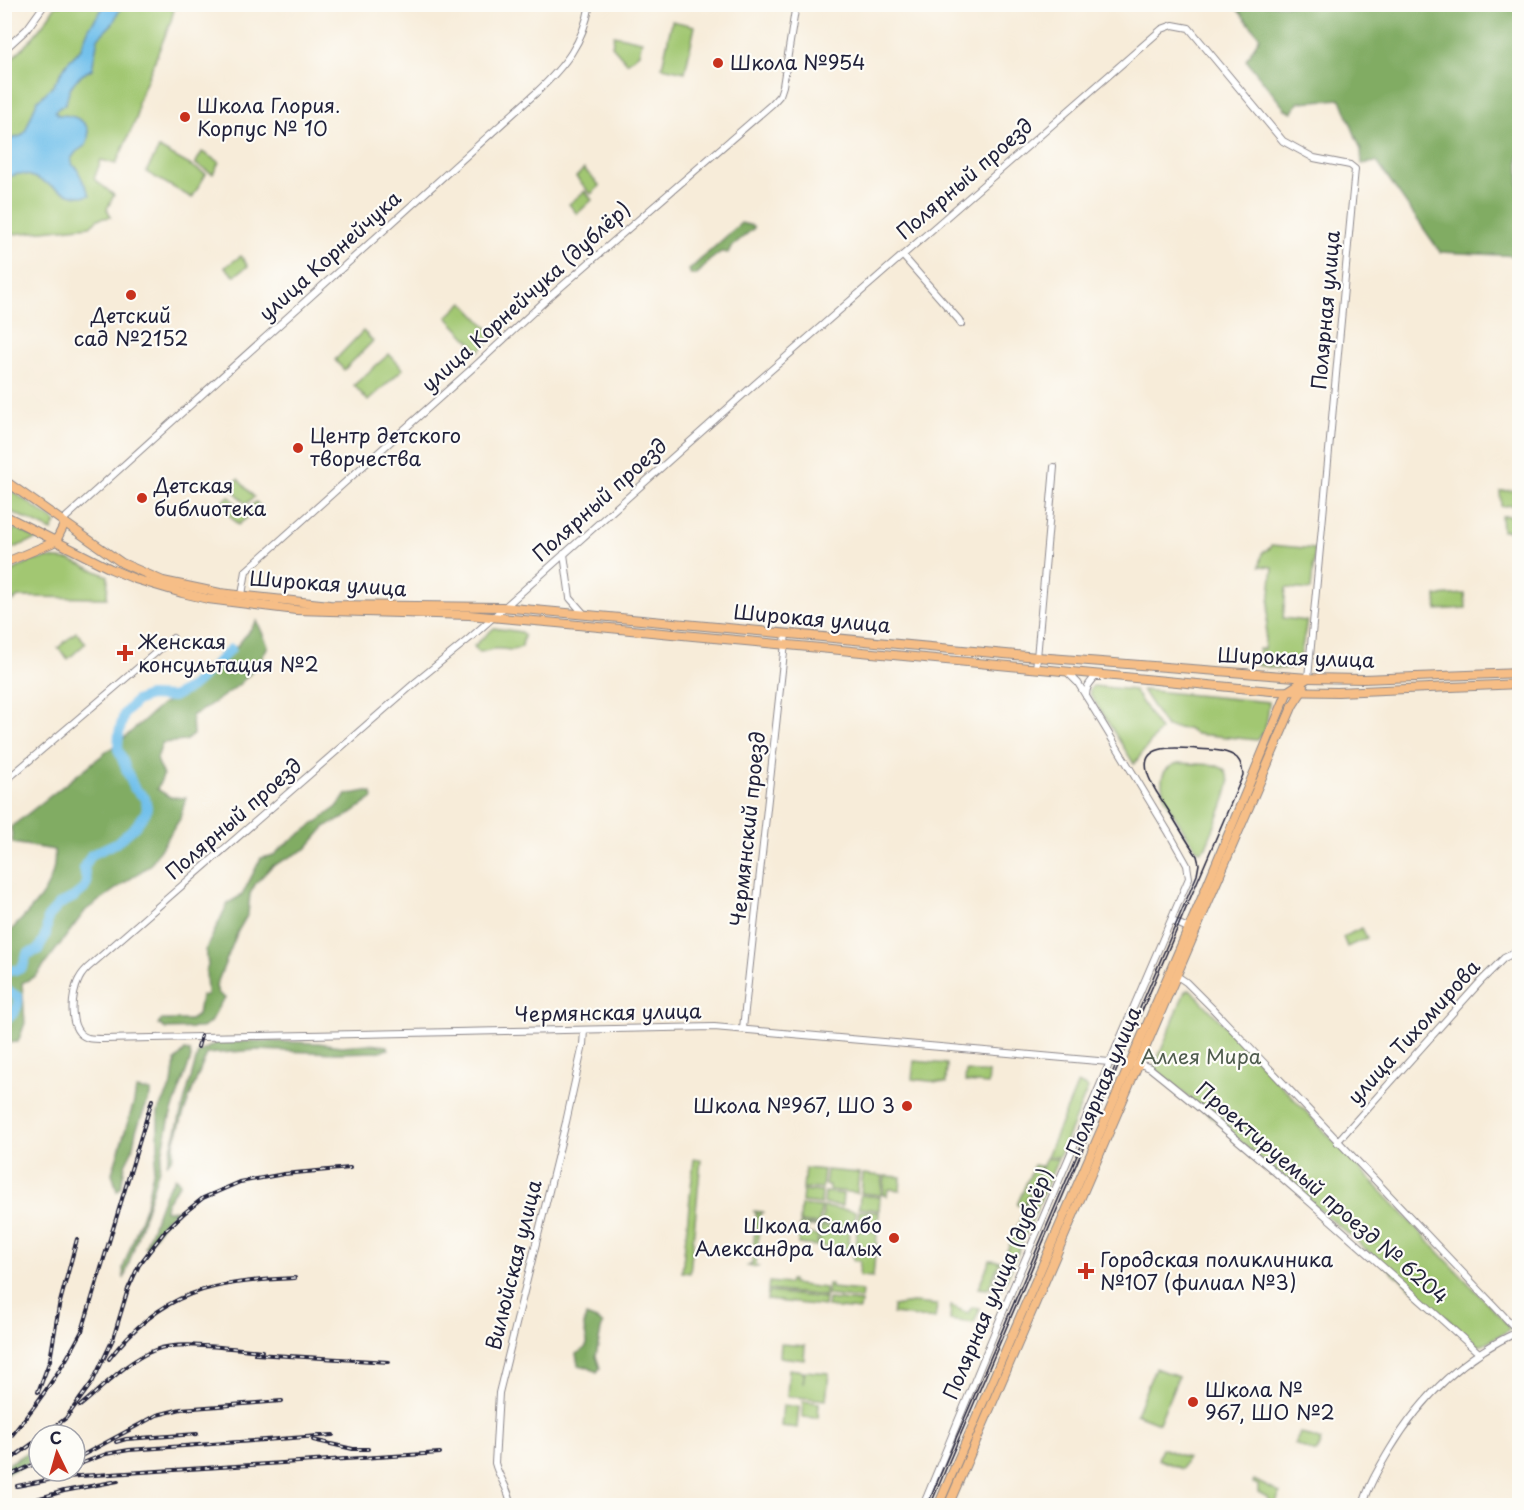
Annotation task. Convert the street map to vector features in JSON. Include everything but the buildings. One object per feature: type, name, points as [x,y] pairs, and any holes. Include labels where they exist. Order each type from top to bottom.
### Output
[{"type":"main road","name":"Широкая улица","points":[[4,480],[65,520],[122,563],[163,581],[243,596],[330,605],[502,607],[1037,657],[1308,678],[1363,679],[1520,673]]},
{"type":"main road","name":"Широкая улица","points":[[4,514],[135,579],[182,593],[234,602],[328,612],[492,618],[582,625],[1112,677],[1288,691],[1347,692],[1520,684]]},
{"type":"main road","points":[[4,562],[55,540],[65,520]]},
{"type":"main road","points":[[582,625],[579,620],[584,614]]},
{"type":"main road","points":[[747,630],[754,638],[753,641],[748,642]]},
{"type":"main road","points":[[1288,691],[1308,678]]},
{"type":"main road","name":"Полярная улица","points":[[948,1506],[1293,705],[1308,678]]},
{"type":"main road","name":"Полярная улица","points":[[938,1506],[1130,1064],[1288,691]]},
{"type":"street","points":[[4,50],[27,29],[45,4]]},
{"type":"street","name":"улица Корнейчука","points":[[65,520],[560,70],[574,51],[587,24],[590,4]]},
{"type":"street","name":"улица Корнейчука (дублёр)","points":[[243,596],[246,571],[546,300],[772,104],[780,95],[783,86],[796,4]]},
{"type":"street","name":"Полярный проезд","points":[[78,1031],[73,1011],[75,995],[79,979],[86,970],[492,618],[1162,29],[1173,25],[1189,28]]},
{"type":"street","name":"Полярная улица","points":[[1189,28],[1283,141],[1314,158],[1350,165],[1355,169],[1308,678]]},
{"type":"street","points":[[903,256],[961,324]]},
{"type":"street","points":[[1036,669],[1054,467]]},
{"type":"street","points":[[564,554],[570,598],[584,614]]},
{"type":"street","name":"Чермянский проезд","points":[[743,1028],[786,634]]},
{"type":"street","points":[[4,782],[173,638]]},
{"type":"street","points":[[1067,672],[1078,683],[1086,697]]},
{"type":"street","points":[[1086,697],[1086,689],[1095,677],[1112,677]]},
{"type":"street","name":"Полярная улица (дублёр)","points":[[923,1506],[1189,878],[1186,865],[1169,833],[1086,697]]},
{"type":"street","points":[[1172,921],[1188,928]]},
{"type":"street","name":"улица Тихомирова","points":[[1337,1142],[1481,981],[1504,958],[1520,950]]},
{"type":"street","points":[[1177,976],[1212,1008],[1519,1331],[1479,1353],[1439,1386],[1419,1408],[1385,1458],[1371,1483],[1363,1506]]},
{"type":"street","name":"Чермянская улица","points":[[78,1031],[87,1038],[103,1039],[714,1027],[1139,1064]]},
{"type":"street","name":"Вилюйская улица","points":[[511,1506],[506,1486],[497,1472],[495,1463],[499,1393],[571,1100],[584,1030]]},
{"type":"street","name":"Проектируемый проезд № 6204","points":[[1139,1064],[1150,1068],[1190,1099],[1358,1244],[1479,1353]]},
{"type":"green space","points":[[56,5],[175,5],[171,21],[138,102],[137,117],[116,164],[101,160],[94,179],[114,195],[107,209],[111,217],[98,219],[90,226],[5,235],[5,64],[34,37]]},
{"type":"green space","points":[[1234,5],[1519,5],[1519,256],[1440,252],[1377,162],[1362,164],[1361,150],[1341,99],[1299,102],[1292,112],[1285,109],[1246,60],[1260,37]]},
{"type":"green space","points":[[672,21],[695,26],[685,72],[662,67]]},
{"type":"green space","points":[[614,35],[642,41],[639,53],[627,63],[612,46]]},
{"type":"green space","points":[[159,148],[206,174],[192,198],[146,172]]},
{"type":"green space","points":[[202,152],[219,162],[213,174],[195,164]]},
{"type":"green space","points":[[584,169],[600,186],[591,194],[576,177]]},
{"type":"green space","points":[[585,191],[592,200],[577,214],[569,204]]},
{"type":"green space","points":[[741,223],[754,228],[731,247],[728,253],[721,252],[709,261],[697,275],[691,275],[689,270]]},
{"type":"green space","points":[[241,256],[248,266],[234,276],[225,267]]},
{"type":"green space","points":[[463,302],[495,336],[479,351],[447,317]]},
{"type":"green space","points":[[363,331],[373,341],[344,370],[335,360]]},
{"type":"green space","points":[[389,354],[403,369],[368,401],[354,385]]},
{"type":"green space","points":[[238,479],[254,497],[246,504],[230,487]]},
{"type":"green space","points":[[5,486],[56,522],[52,531],[5,509]]},
{"type":"green space","points":[[1519,490],[1519,505],[1501,506],[1500,491]]},
{"type":"green space","points":[[229,496],[244,511],[256,502],[261,507],[238,525],[220,504]]},
{"type":"green space","points":[[1519,515],[1519,530],[1502,531],[1501,516]]},
{"type":"green space","points":[[16,528],[37,539],[5,551],[5,539]]},
{"type":"green space","points":[[1271,545],[1315,549],[1311,590],[1286,588],[1283,618],[1307,621],[1299,663],[1284,669],[1257,665],[1259,649],[1264,649],[1273,567],[1260,566],[1262,553]]},
{"type":"green space","points":[[47,558],[70,560],[108,576],[107,598],[18,597],[14,601],[5,589],[5,575],[29,562]]},
{"type":"green space","points":[[1465,594],[1466,608],[1437,610],[1436,596]]},
{"type":"green space","points":[[257,621],[268,646],[254,669],[236,687],[192,716],[193,735],[185,741],[162,743],[157,759],[163,776],[157,789],[170,797],[186,798],[180,819],[150,865],[86,910],[36,976],[22,983],[25,1023],[18,1042],[5,1043],[5,937],[40,898],[52,876],[54,864],[54,850],[13,843],[11,827],[124,738],[161,705],[197,686],[230,655]]},
{"type":"green space","points":[[494,628],[521,632],[524,636],[522,646],[515,650],[497,649],[478,652],[474,646]]},
{"type":"green space","points":[[76,632],[86,643],[68,659],[58,648]]},
{"type":"green space","points":[[1093,686],[1134,690],[1160,730],[1134,764],[1090,694]]},
{"type":"green space","points":[[1142,690],[1269,702],[1265,728],[1257,740],[1196,734],[1187,729],[1166,727]]},
{"type":"green space","points":[[1178,763],[1215,765],[1224,769],[1229,782],[1226,797],[1206,847],[1200,851],[1174,815],[1163,790],[1162,778],[1167,769]]},
{"type":"green space","points":[[366,791],[372,793],[373,798],[344,818],[326,826],[306,849],[272,866],[256,883],[250,894],[248,914],[238,931],[216,986],[218,993],[225,998],[210,1023],[201,1028],[166,1029],[158,1024],[162,1020],[190,1020],[198,1015],[201,996],[207,995],[206,949],[228,903],[242,895],[261,858],[274,855],[337,807],[346,795]]},
{"type":"green space","points":[[1362,928],[1367,938],[1347,947],[1343,937]]},
{"type":"green space","name":"Аллея Мира","points":[[1190,989],[1508,1325],[1509,1329],[1506,1332],[1479,1346],[1154,1068],[1185,991]]},
{"type":"green space","points":[[262,1041],[341,1046],[369,1044],[387,1046],[389,1049],[376,1052],[257,1050],[207,1054],[182,1118],[172,1157],[167,1163],[198,1053],[218,1042]]},
{"type":"green space","points":[[185,1050],[190,1052],[191,1058],[170,1117],[158,1172],[124,1279],[123,1268],[146,1204],[158,1149],[158,1112],[172,1084],[175,1061]]},
{"type":"green space","points":[[914,1061],[947,1064],[946,1083],[912,1079]]},
{"type":"green space","points":[[966,1071],[989,1073],[988,1084],[965,1082]]},
{"type":"green space","points":[[1078,1083],[1088,1088],[1059,1157],[1047,1156]]},
{"type":"green space","points":[[136,1089],[151,1091],[151,1093],[136,1131],[132,1151],[125,1165],[121,1187],[117,1191],[112,1173]]},
{"type":"green space","points":[[1046,1158],[1058,1159],[1002,1290],[991,1289]]},
{"type":"green space","points":[[694,1159],[701,1160],[690,1273],[682,1272]]},
{"type":"green space","points":[[1034,1165],[1041,1166],[1024,1206],[1017,1205]]},
{"type":"green space","points":[[805,1168],[824,1170],[822,1189],[803,1188]]},
{"type":"green space","points":[[827,1170],[859,1173],[857,1193],[829,1190],[829,1185],[825,1185]]},
{"type":"green space","points":[[863,1174],[883,1176],[881,1195],[861,1193]]},
{"type":"green space","points":[[885,1176],[901,1177],[900,1190],[888,1189],[887,1196],[883,1195]]},
{"type":"green space","points":[[175,1177],[180,1183],[166,1203],[165,1211],[178,1210],[166,1219],[145,1247],[165,1193]]},
{"type":"green space","points":[[803,1190],[822,1192],[821,1204],[802,1202]]},
{"type":"green space","points":[[825,1192],[843,1194],[842,1206],[824,1204]]},
{"type":"green space","points":[[860,1195],[880,1197],[879,1210],[859,1208]]},
{"type":"green space","points":[[801,1205],[821,1207],[819,1224],[800,1222]]},
{"type":"green space","points":[[823,1207],[856,1211],[854,1227],[822,1224]]},
{"type":"green space","points":[[753,1211],[764,1212],[760,1213],[756,1265],[760,1267],[748,1266],[752,1264],[756,1213]]},
{"type":"green space","points":[[859,1211],[879,1212],[878,1229],[857,1227]]},
{"type":"green space","points":[[800,1224],[819,1226],[807,1227],[807,1234],[818,1235],[817,1246],[798,1244]]},
{"type":"green space","points":[[821,1226],[849,1229],[848,1244],[853,1244],[852,1249],[819,1246]]},
{"type":"green space","points":[[857,1230],[877,1232],[876,1252],[855,1250]]},
{"type":"green space","points":[[853,1253],[875,1255],[873,1277],[859,1276],[860,1261],[853,1260]]},
{"type":"green space","points":[[990,1260],[1000,1261],[988,1289],[978,1288]]},
{"type":"green space","points":[[790,1280],[792,1284],[825,1288],[825,1296],[768,1290],[769,1282],[789,1284]]},
{"type":"green space","points":[[828,1284],[831,1284],[831,1288],[862,1291],[861,1299],[827,1295]]},
{"type":"green space","points":[[768,1292],[825,1298],[824,1306],[767,1300]]},
{"type":"green space","points":[[828,1299],[861,1302],[860,1310],[827,1307]]},
{"type":"green space","points":[[912,1303],[937,1305],[935,1319],[893,1314],[893,1306]]},
{"type":"green space","points":[[951,1306],[968,1313],[972,1307],[980,1308],[974,1323],[950,1320]]},
{"type":"green space","points":[[586,1316],[603,1325],[596,1356],[600,1368],[597,1372],[578,1365],[576,1354],[587,1344],[584,1330]]},
{"type":"green space","points":[[781,1344],[805,1346],[804,1360],[780,1357]]},
{"type":"green space","points":[[1155,1368],[1178,1377],[1159,1423],[1136,1414]]},
{"type":"green space","points":[[789,1369],[803,1371],[803,1384],[805,1371],[829,1373],[826,1400],[787,1396]]},
{"type":"green space","points":[[803,1401],[819,1403],[818,1418],[802,1417]]},
{"type":"green space","points":[[783,1405],[799,1407],[797,1428],[781,1426]]},
{"type":"green space","points":[[1300,1433],[1321,1441],[1316,1453],[1295,1444]]},
{"type":"green space","points":[[1162,1448],[1187,1458],[1182,1469],[1158,1459]]},
{"type":"green space","points":[[27,1452],[27,1464],[5,1474],[5,1466]]},
{"type":"green space","points":[[1254,1480],[1280,1493],[1275,1505],[1270,1504],[1267,1497],[1258,1492],[1258,1485],[1253,1483]]},
{"type":"water","points":[[104,4],[122,5],[113,23],[98,38],[92,69],[74,82],[66,103],[55,111],[58,115],[72,116],[86,126],[88,138],[86,145],[71,159],[90,195],[71,195],[27,175],[18,174],[5,178],[5,155],[10,139],[21,136],[25,132],[37,101],[53,86],[67,63],[80,50],[89,28]]},
{"type":"waterway","points":[[4,971],[23,967],[27,954],[38,950],[46,934],[48,917],[60,904],[84,889],[87,883],[84,868],[91,855],[116,843],[135,827],[146,812],[145,798],[134,788],[118,749],[124,714],[136,701],[149,696],[173,697],[193,686],[231,649]]},
{"type":"waterway","points":[[4,988],[18,997],[15,1011],[4,1020]]},
{"type":"tram line","points":[[927,1506],[1197,875],[1199,864],[1197,856],[1153,786],[1148,776],[1146,762],[1149,755],[1155,751],[1172,748],[1218,750],[1228,753],[1239,760],[1243,775],[930,1506]]},
{"type":"railway","points":[[198,1047],[201,1036]]},
{"type":"railway","points":[[4,1445],[46,1390],[82,1331],[152,1100]]},
{"type":"railway","points":[[60,1423],[66,1418],[93,1381],[113,1339],[128,1289],[139,1265],[165,1231],[183,1214],[203,1198],[240,1182],[284,1174],[350,1168]]},
{"type":"railway","points":[[38,1392],[50,1360],[59,1306],[77,1239]]},
{"type":"railway","points":[[109,1359],[149,1318],[169,1304],[191,1294],[238,1283],[295,1278]]},
{"type":"railway","points":[[80,1406],[134,1361],[155,1350],[192,1345],[262,1351]]},
{"type":"railway","points":[[255,1354],[389,1362]]},
{"type":"railway","points":[[87,1453],[157,1415],[181,1409],[282,1401]]},
{"type":"railway","points":[[116,1442],[126,1439],[197,1434]]},
{"type":"railway","points":[[87,1461],[106,1454],[129,1450],[333,1435]]},
{"type":"railway","points":[[313,1440],[353,1449],[368,1449]]},
{"type":"railway","points":[[4,1464],[27,1448]]},
{"type":"railway","points":[[17,1486],[64,1477],[440,1453]]},
{"type":"railway","points":[[4,1478],[27,1467]]},
{"type":"railway","points":[[13,1506],[64,1491],[118,1481]]},
{"type":"place","name":"Школа №954","points":[[718,63]]},
{"type":"place","name":"Школа Глория. Корпус № 10","points":[[185,117]]},
{"type":"place","name":"Детский сад №2152","points":[[131,295]]},
{"type":"place","name":"Центр детского творчества","points":[[298,448]]},
{"type":"place","name":"Детская библиотека","points":[[142,498]]},
{"type":"place","name":"Женская консультация №2","points":[[125,653]]},
{"type":"place","name":"Школа №967, ШО 3","points":[[907,1106]]},
{"type":"place","name":"Школа Самбо Александра Чалых","points":[[894,1238]]},
{"type":"place","name":"Городская поликлиника №107 (филиал №3)","points":[[1086,1271]]},
{"type":"place","name":"Школа № 967, ШО №2","points":[[1193,1402]]}]
